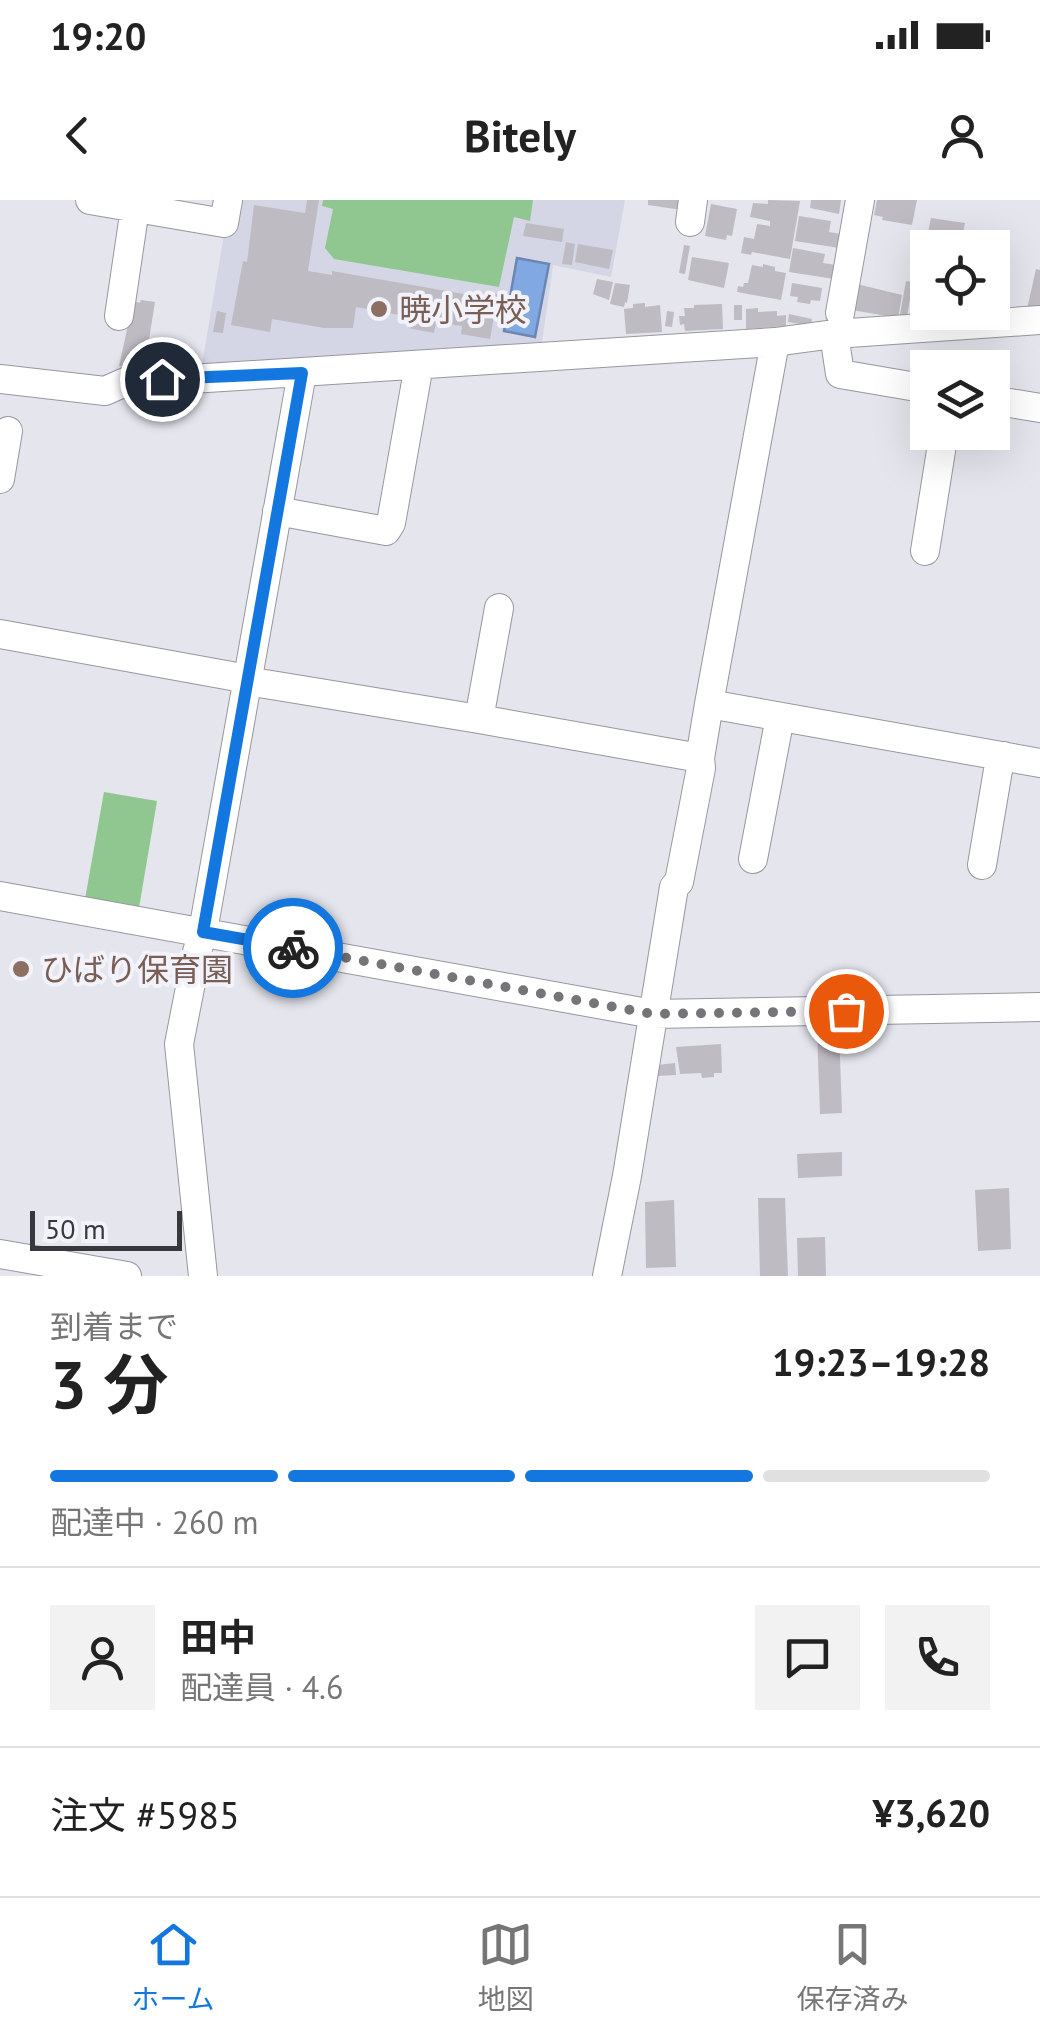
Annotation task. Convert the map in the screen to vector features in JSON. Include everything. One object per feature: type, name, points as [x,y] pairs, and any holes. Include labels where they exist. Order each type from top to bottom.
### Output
[{"type":"street","points":[[90,200],[224,223],[228,200]]},
{"type":"street","points":[[860,200],[837,324],[840,374],[910,386]]},
{"type":"street","points":[[119,316],[135,208]]},
{"type":"street","points":[[0,379],[104,391],[132,378],[302,373],[775,342],[837,324],[1040,320]]},
{"type":"street","points":[[606,1276],[775,342]]},
{"type":"street","points":[[277,512],[386,530],[419,365]]},
{"type":"street","points":[[204,1276],[179,1044],[203,932],[302,373]]},
{"type":"street","points":[[1010,403],[1040,408]]},
{"type":"street","points":[[0,480],[8,432]]},
{"type":"street","points":[[925,551],[941,450]]},
{"type":"street","points":[[479,719],[498,608]]},
{"type":"street","points":[[0,634],[259,683],[700,758]]},
{"type":"street","points":[[709,704],[1040,763]]},
{"type":"street","points":[[754,859],[780,717]]},
{"type":"street","points":[[982,865],[998,770],[1004,756]]},
{"type":"street","points":[[0,896],[653,1014],[1040,1007]]},
{"type":"street","points":[[0,1254],[127,1276]]},
{"type":"shaded area","name":"暁小学校","points":[[230,200],[625,200],[611,277],[553,265],[542,342],[202,364]]},
{"type":"green space","points":[[323,200],[533,200],[530,221],[514,217],[499,287],[334,259],[325,248],[333,209],[322,206]]},
{"type":"green space","points":[[104,792],[157,801],[139,908],[85,899]]},
{"type":"water","points":[[517,258],[549,264],[535,337],[504,331]]},
{"type":"building","points":[[307,200],[319,200],[308,271],[332,275],[332,271],[487,298],[488,293],[498,294],[490,339],[461,334],[462,326],[436,322],[434,333],[408,328],[410,317],[356,307],[353,328],[324,328],[272,319],[270,332],[231,325],[243,261],[247,262],[254,205],[305,213]]},
{"type":"building","points":[[648,200],[684,200],[682,210],[648,205]]},
{"type":"building","points":[[768,200],[800,201],[790,259],[741,253],[744,237],[754,239],[757,224],[770,226],[770,221],[750,217],[753,203],[768,204]]},
{"type":"building","points":[[811,200],[841,200],[839,214],[810,208]]},
{"type":"building","points":[[877,200],[917,200],[912,225],[874,215]]},
{"type":"building","points":[[711,204],[737,209],[732,236],[727,235],[726,240],[705,236]]},
{"type":"building","points":[[799,216],[831,221],[829,232],[841,234],[839,248],[795,241]]},
{"type":"building","points":[[931,218],[965,223],[964,230],[928,230]]},
{"type":"building","points":[[526,223],[564,229],[562,242],[523,236]]},
{"type":"building","points":[[566,242],[575,244],[572,265],[562,264]]},
{"type":"building","points":[[578,244],[613,250],[609,269],[575,262]]},
{"type":"building","points":[[684,245],[690,246],[685,274],[679,273]]},
{"type":"building","points":[[793,248],[825,254],[823,263],[836,265],[834,279],[789,272]]},
{"type":"building","points":[[692,257],[729,263],[724,288],[688,280]]},
{"type":"building","points":[[763,264],[786,273],[781,300],[737,292],[738,286],[748,283],[752,265]]},
{"type":"building","points":[[1036,269],[1040,270],[1040,309],[1027,309]]},
{"type":"building","points":[[597,279],[613,282],[609,300],[593,294]]},
{"type":"building","points":[[906,281],[910,282],[907,316],[900,315]]},
{"type":"building","points":[[615,283],[630,285],[624,307],[610,304]]},
{"type":"building","points":[[792,283],[822,288],[820,301],[797,302],[798,297],[790,296]]},
{"type":"building","points":[[857,284],[902,295],[898,318],[852,310]]},
{"type":"building","points":[[134,301],[155,302],[145,364],[132,362],[134,351],[130,351],[128,367],[119,366]]},
{"type":"building","points":[[645,303],[645,307],[660,305],[662,332],[626,334],[624,309]]},
{"type":"building","points":[[722,304],[723,329],[685,331],[684,324],[680,325],[679,316],[685,316],[684,308]]},
{"type":"building","points":[[734,305],[742,305],[742,320],[734,320]]},
{"type":"building","points":[[758,308],[758,312],[777,311],[777,316],[786,315],[786,326],[746,329],[746,309]]},
{"type":"building","points":[[217,311],[226,313],[223,333],[213,332]]},
{"type":"building","points":[[667,311],[674,312],[672,327],[665,326]]},
{"type":"building","points":[[789,314],[812,319],[811,326],[788,322]]},
{"type":"building","points":[[839,1030],[842,1113],[820,1114],[817,1031]]},
{"type":"building","points":[[721,1044],[722,1073],[702,1078],[701,1073],[680,1074],[676,1047]]},
{"type":"building","points":[[675,1063],[676,1075],[658,1076],[657,1065]]},
{"type":"building","points":[[842,1152],[842,1176],[798,1178],[797,1154]]},
{"type":"building","points":[[1009,1188],[1011,1249],[978,1251],[975,1190]]},
{"type":"building","points":[[758,1198],[785,1198],[788,1276],[760,1276]]},
{"type":"building","points":[[674,1200],[676,1267],[646,1268],[645,1202]]},
{"type":"building","points":[[825,1237],[826,1276],[798,1276],[797,1238]]},
{"type":"way so far","points":[[293,948],[653,1014],[846,1011]]},
{"type":"place","name":"暁小学校","points":[[379,309]]},
{"type":"place","name":"ひばり保育園","points":[[21,969]]},
{"type":"route","points":[[162,379],[302,373],[203,932],[293,948]]}]
